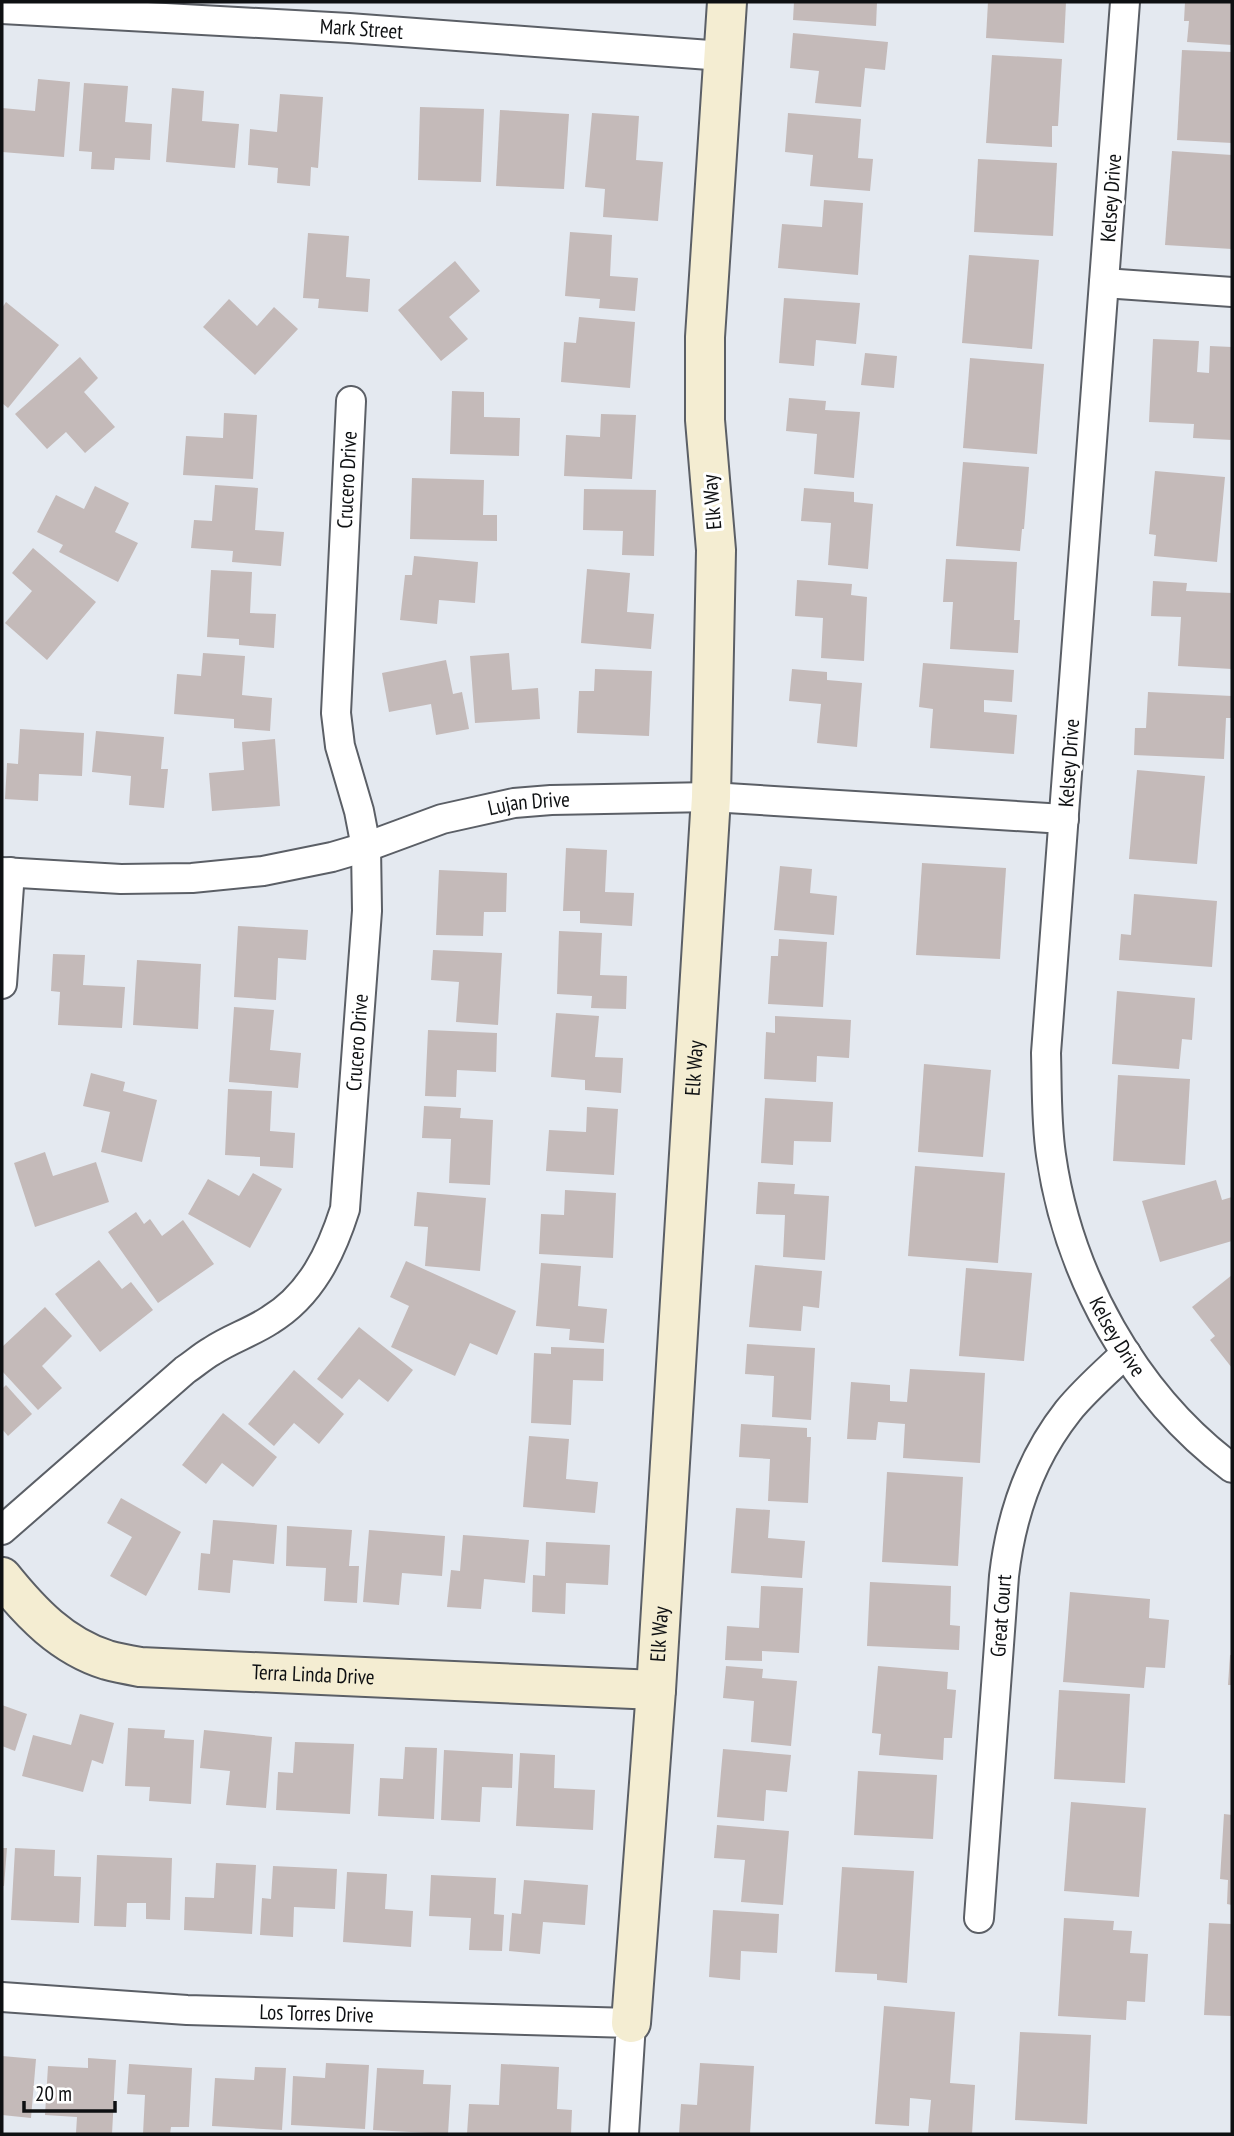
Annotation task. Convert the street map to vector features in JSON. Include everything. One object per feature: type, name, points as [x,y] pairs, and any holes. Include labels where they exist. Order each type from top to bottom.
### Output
[{"type":"street","name":"Elk Way","points":[[624,2134],[656,1690],[711,797],[716,550],[705,420],[705,337],[727,2]]},
{"type":"street","name":"Kelsey Drive","points":[[1125,2],[1046,1053],[1048,1135],[1067,1226],[1092,1292],[1126,1353],[1168,1409],[1194,1436],[1232,1468]]},
{"type":"street","name":"Mark Street","points":[[2,9],[349,28],[723,55]]},
{"type":"street","points":[[1104,283],[1232,292]]},
{"type":"street","name":"Crucero Drive","points":[[2,1530],[185,1370],[211,1351],[271,1320],[297,1298],[319,1271],[335,1241],[345,1209],[367,911],[366,847],[359,811],[340,746],[336,713],[351,401]]},
{"type":"street","name":"Lujan Drive","points":[[6,872],[121,879],[192,878],[263,871],[332,857],[442,819],[514,803],[551,800],[711,797],[1064,819]]},
{"type":"street","points":[[2,984],[6,872]]},
{"type":"street","name":"Great Court","points":[[979,1918],[1004,1576],[1008,1543],[1017,1507],[1047,1441],[1068,1411],[1092,1384],[1126,1353]]},
{"type":"street","name":"Terra Linda Drive","points":[[2,1577],[26,1607],[50,1629],[77,1647],[107,1660],[140,1667],[656,1690]]},
{"type":"street","name":"Los Torres Drive","points":[[2,1997],[187,2010],[631,2023]]},
{"type":"building","points":[[794,2],[877,2],[876,26],[793,20]]},
{"type":"building","points":[[988,2],[1066,2],[1064,43],[986,38]]},
{"type":"building","points":[[1185,2],[1232,2],[1232,45],[1187,42],[1189,21],[1184,21]]},
{"type":"building","points":[[793,33],[888,42],[885,70],[865,68],[861,107],[815,103],[819,71],[790,68]]},
{"type":"building","points":[[1182,50],[1232,52],[1232,143],[1177,140]]},
{"type":"building","points":[[992,55],[1062,59],[1058,126],[1052,126],[1052,147],[986,143]]},
{"type":"building","points":[[38,79],[70,82],[64,157],[2,152],[2,108],[35,111]]},
{"type":"building","points":[[84,83],[128,86],[125,122],[152,124],[150,160],[115,158],[114,170],[91,169],[92,152],[79,151]]},
{"type":"building","points":[[172,88],[204,91],[202,121],[239,124],[235,168],[166,162]]},
{"type":"building","points":[[280,94],[323,97],[318,168],[311,167],[310,186],[277,183],[278,168],[248,165],[250,129],[277,132]]},
{"type":"building","points":[[420,107],[484,109],[481,182],[418,180]]},
{"type":"building","points":[[500,110],[569,114],[564,189],[496,186]]},
{"type":"building","points":[[592,113],[639,116],[636,160],[663,162],[658,221],[603,217],[605,189],[585,187]]},
{"type":"building","points":[[788,113],[861,119],[858,158],[873,159],[870,191],[810,186],[813,155],[785,152]]},
{"type":"building","points":[[1172,151],[1232,155],[1232,249],[1165,245]]},
{"type":"building","points":[[978,159],[1057,163],[1053,236],[974,232]]},
{"type":"building","points":[[824,200],[863,203],[858,275],[778,268],[782,224],[822,227]]},
{"type":"building","points":[[570,232],[612,235],[610,276],[638,278],[635,311],[599,308],[600,299],[565,296]]},
{"type":"building","points":[[308,233],[349,236],[346,277],[370,279],[368,312],[318,308],[319,299],[303,298]]},
{"type":"building","points":[[969,255],[1039,260],[1032,349],[962,343]]},
{"type":"building","points":[[455,261],[480,291],[449,317],[468,339],[441,361],[398,310]]},
{"type":"building","points":[[784,298],[860,303],[856,344],[816,340],[814,366],[779,363]]},
{"type":"building","points":[[229,299],[257,326],[274,307],[298,329],[255,375],[203,327]]},
{"type":"building","points":[[6,302],[59,345],[8,408],[2,403],[2,308]]},
{"type":"building","points":[[579,317],[635,322],[630,388],[561,382],[564,342],[576,343]]},
{"type":"building","points":[[1153,339],[1199,341],[1197,372],[1209,373],[1210,346],[1232,347],[1232,440],[1193,438],[1194,424],[1149,422]]},
{"type":"building","points":[[865,353],[897,356],[894,388],[861,385]]},
{"type":"building","points":[[80,357],[98,378],[84,392],[115,427],[85,453],[66,432],[47,449],[15,414]]},
{"type":"building","points":[[970,358],[1044,364],[1037,454],[963,448]]},
{"type":"building","points":[[452,391],[484,392],[484,417],[520,418],[519,456],[450,454]]},
{"type":"building","points":[[789,398],[826,401],[825,410],[860,412],[854,478],[814,474],[817,434],[786,431]]},
{"type":"building","points":[[224,413],[257,415],[253,479],[183,475],[186,436],[223,438]]},
{"type":"building","points":[[601,414],[636,415],[632,479],[564,476],[566,435],[600,437]]},
{"type":"building","points":[[963,462],[1029,467],[1020,551],[956,546]]},
{"type":"building","points":[[1155,471],[1225,477],[1217,562],[1154,556],[1156,535],[1149,534]]},
{"type":"building","points":[[412,478],[484,480],[483,515],[497,515],[497,541],[410,539]]},
{"type":"building","points":[[215,485],[258,488],[255,530],[284,532],[281,566],[232,562],[233,551],[191,548],[194,520],[212,521]]},
{"type":"building","points":[[95,486],[129,503],[115,532],[138,543],[118,582],[59,552],[63,545],[37,532],[56,495],[84,509]]},
{"type":"building","points":[[804,488],[854,492],[854,502],[873,504],[868,569],[828,565],[831,523],[801,521]]},
{"type":"building","points":[[584,489],[656,490],[654,556],[622,555],[623,531],[583,530]]},
{"type":"building","points":[[33,548],[96,602],[47,660],[5,623],[32,591],[12,573]]},
{"type":"building","points":[[414,556],[478,562],[475,603],[439,600],[437,624],[400,620],[405,575],[412,575]]},
{"type":"building","points":[[946,559],[1017,562],[1014,620],[1020,620],[1018,653],[950,649],[953,602],[943,602]]},
{"type":"building","points":[[587,569],[630,573],[627,612],[654,614],[651,649],[581,643]]},
{"type":"building","points":[[211,570],[252,572],[250,613],[276,614],[274,648],[239,645],[239,639],[207,637]]},
{"type":"building","points":[[797,580],[852,584],[851,595],[867,597],[864,661],[821,658],[823,618],[795,616]]},
{"type":"building","points":[[1153,581],[1187,583],[1186,591],[1232,593],[1232,669],[1178,666],[1181,617],[1151,616]]},
{"type":"building","points":[[203,653],[245,656],[242,695],[272,698],[270,731],[234,728],[234,719],[174,714],[177,674],[201,676]]},
{"type":"building","points":[[509,653],[512,690],[538,688],[540,719],[475,723],[470,656]]},
{"type":"building","points":[[446,660],[453,694],[462,692],[469,729],[436,735],[431,704],[389,712],[382,673]]},
{"type":"building","points":[[923,663],[1014,670],[1012,702],[984,700],[984,712],[1017,715],[1014,754],[930,748],[933,709],[919,707]]},
{"type":"building","points":[[595,669],[652,671],[649,736],[577,733],[579,691],[594,691]]},
{"type":"building","points":[[792,669],[827,672],[827,680],[862,683],[857,747],[817,743],[821,704],[789,701]]},
{"type":"building","points":[[1148,692],[1232,696],[1232,718],[1226,718],[1224,759],[1134,755],[1135,728],[1146,728]]},
{"type":"building","points":[[20,729],[84,733],[82,776],[39,774],[38,801],[5,799],[7,763],[18,764]]},
{"type":"building","points":[[96,731],[164,737],[161,769],[168,769],[164,808],[129,805],[131,776],[92,772]]},
{"type":"building","points":[[275,739],[280,806],[212,811],[209,773],[244,770],[242,742]]},
{"type":"building","points":[[1137,770],[1205,776],[1197,864],[1129,859]]},
{"type":"building","points":[[566,848],[607,850],[605,892],[634,893],[632,926],[580,923],[580,911],[563,911]]},
{"type":"building","points":[[922,863],[1006,868],[1000,959],[916,955]]},
{"type":"building","points":[[780,866],[812,869],[810,893],[837,896],[834,935],[774,930]]},
{"type":"building","points":[[439,870],[507,873],[506,912],[484,912],[483,936],[436,935]]},
{"type":"building","points":[[1134,894],[1217,901],[1212,967],[1119,960],[1121,934],[1131,935]]},
{"type":"building","points":[[238,926],[308,930],[306,960],[278,958],[276,1000],[234,997]]},
{"type":"building","points":[[559,931],[602,933],[600,975],[627,976],[626,1009],[591,1008],[592,996],[557,994]]},
{"type":"building","points":[[779,939],[827,942],[823,1007],[768,1004],[771,956],[778,956]]},
{"type":"building","points":[[433,950],[502,953],[498,1025],[456,1022],[459,982],[431,980]]},
{"type":"building","points":[[53,954],[85,955],[83,985],[125,987],[122,1028],[58,1025],[60,992],[51,991]]},
{"type":"building","points":[[137,960],[201,964],[198,1029],[133,1025]]},
{"type":"building","points":[[1117,991],[1195,998],[1192,1040],[1182,1039],[1179,1069],[1112,1064]]},
{"type":"building","points":[[234,1007],[274,1010],[270,1050],[301,1053],[298,1088],[229,1082]]},
{"type":"building","points":[[556,1013],[599,1016],[595,1057],[623,1058],[621,1093],[585,1090],[585,1080],[551,1077]]},
{"type":"building","points":[[775,1016],[851,1020],[849,1058],[817,1056],[816,1082],[764,1079],[766,1032],[775,1033]]},
{"type":"building","points":[[428,1030],[497,1033],[496,1072],[457,1070],[456,1097],[425,1096]]},
{"type":"building","points":[[924,1064],[991,1070],[983,1157],[918,1152]]},
{"type":"building","points":[[91,1073],[125,1082],[123,1091],[157,1100],[142,1162],[101,1152],[110,1112],[83,1106]]},
{"type":"building","points":[[1118,1075],[1190,1079],[1185,1165],[1113,1161]]},
{"type":"building","points":[[228,1089],[272,1091],[270,1131],[295,1133],[293,1168],[260,1166],[260,1157],[225,1155]]},
{"type":"building","points":[[765,1098],[833,1102],[831,1142],[794,1141],[793,1165],[761,1163]]},
{"type":"building","points":[[424,1106],[461,1108],[460,1118],[493,1120],[490,1185],[449,1183],[451,1139],[422,1138]]},
{"type":"building","points":[[587,1107],[618,1109],[614,1175],[546,1171],[549,1130],[586,1132]]},
{"type":"building","points":[[45,1152],[53,1176],[96,1162],[109,1202],[35,1227],[14,1163]]},
{"type":"building","points":[[915,1166],[1005,1173],[998,1263],[908,1256]]},
{"type":"building","points":[[253,1173],[282,1189],[250,1248],[188,1214],[208,1179],[239,1196]]},
{"type":"building","points":[[1216,1180],[1222,1200],[1232,1197],[1232,1241],[1160,1262],[1142,1201]]},
{"type":"building","points":[[758,1182],[795,1184],[794,1194],[829,1196],[825,1260],[783,1257],[785,1215],[756,1214]]},
{"type":"building","points":[[565,1190],[616,1193],[613,1258],[539,1254],[541,1214],[564,1215]]},
{"type":"building","points":[[417,1192],[486,1198],[480,1271],[425,1266],[428,1227],[414,1226]]},
{"type":"building","points":[[136,1212],[144,1224],[150,1219],[162,1236],[183,1220],[214,1264],[158,1303],[108,1232]]},
{"type":"building","points":[[99,1260],[122,1289],[131,1282],[153,1310],[100,1352],[55,1294]]},
{"type":"building","points":[[406,1261],[516,1311],[497,1355],[470,1343],[455,1376],[391,1347],[409,1306],[390,1297]]},
{"type":"building","points":[[541,1263],[581,1266],[578,1306],[607,1309],[604,1343],[569,1340],[570,1329],[536,1326]]},
{"type":"building","points":[[755,1265],[822,1271],[819,1308],[803,1306],[801,1331],[749,1327]]},
{"type":"building","points":[[966,1268],[1032,1273],[1024,1361],[959,1356]]},
{"type":"building","points":[[1232,1275],[1232,1368],[1210,1340],[1215,1336],[1192,1307]]},
{"type":"building","points":[[45,1307],[72,1336],[42,1366],[62,1388],[38,1410],[2,1371],[2,1347]]},
{"type":"building","points":[[359,1327],[413,1370],[388,1402],[359,1379],[342,1399],[317,1379]]},
{"type":"building","points":[[747,1344],[815,1348],[811,1420],[772,1417],[774,1376],[745,1374]]},
{"type":"building","points":[[551,1347],[604,1349],[603,1381],[573,1380],[571,1425],[531,1423],[534,1353],[551,1354]]},
{"type":"building","points":[[910,1369],[985,1373],[980,1463],[903,1458],[905,1424],[878,1422],[876,1440],[847,1439],[851,1382],[890,1385],[890,1401],[907,1402]]},
{"type":"building","points":[[294,1370],[344,1414],[319,1444],[294,1423],[274,1446],[248,1424]]},
{"type":"building","points":[[6,1385],[32,1414],[8,1436],[2,1429],[2,1389]]},
{"type":"building","points":[[223,1413],[277,1457],[253,1487],[222,1463],[206,1484],[182,1465]]},
{"type":"building","points":[[741,1424],[807,1428],[807,1437],[811,1437],[808,1503],[768,1501],[770,1459],[739,1457]]},
{"type":"building","points":[[529,1436],[569,1439],[566,1479],[598,1482],[595,1513],[523,1507]]},
{"type":"building","points":[[887,1472],[963,1477],[958,1566],[882,1562]]},
{"type":"building","points":[[121,1498],[181,1532],[146,1596],[110,1576],[132,1537],[107,1523]]},
{"type":"building","points":[[736,1508],[770,1510],[768,1538],[805,1541],[802,1578],[731,1573]]},
{"type":"building","points":[[213,1520],[277,1525],[274,1564],[233,1560],[230,1593],[198,1590],[201,1553],[210,1554]]},
{"type":"building","points":[[287,1526],[352,1530],[349,1566],[359,1566],[357,1603],[324,1601],[326,1568],[286,1566]]},
{"type":"building","points":[[369,1530],[445,1536],[442,1576],[402,1573],[399,1605],[363,1602]]},
{"type":"building","points":[[463,1535],[529,1540],[525,1583],[484,1579],[481,1609],[447,1607],[451,1570],[460,1571]]},
{"type":"building","points":[[546,1542],[610,1545],[608,1585],[566,1583],[565,1614],[532,1612],[533,1575],[545,1576]]},
{"type":"building","points":[[870,1582],[951,1586],[950,1625],[960,1626],[959,1650],[867,1646]]},
{"type":"building","points":[[761,1586],[803,1588],[799,1653],[762,1651],[762,1661],[725,1660],[727,1626],[759,1628]]},
{"type":"building","points":[[1070,1592],[1150,1599],[1149,1618],[1169,1620],[1165,1668],[1146,1667],[1144,1688],[1063,1682]]},
{"type":"building","points":[[1230,1655],[1232,1685],[1228,1685]]},
{"type":"building","points":[[726,1666],[763,1669],[762,1678],[797,1681],[791,1746],[751,1742],[754,1701],[723,1698]]},
{"type":"building","points":[[878,1666],[948,1672],[947,1689],[956,1690],[952,1738],[944,1738],[943,1760],[879,1755],[881,1734],[872,1733]]},
{"type":"building","points":[[1059,1690],[1130,1694],[1125,1783],[1054,1779]]},
{"type":"building","points":[[2,1705],[27,1714],[15,1751],[2,1746]]},
{"type":"building","points":[[80,1714],[114,1723],[103,1764],[92,1760],[83,1792],[22,1776],[33,1735],[71,1745]]},
{"type":"building","points":[[128,1728],[165,1730],[164,1738],[194,1740],[191,1804],[149,1801],[150,1787],[125,1786]]},
{"type":"building","points":[[204,1730],[272,1737],[266,1808],[226,1805],[230,1771],[200,1768]]},
{"type":"building","points":[[295,1742],[354,1744],[350,1814],[276,1810],[278,1772],[293,1773]]},
{"type":"building","points":[[405,1747],[437,1748],[434,1819],[378,1816],[380,1778],[403,1779]]},
{"type":"building","points":[[723,1749],[791,1755],[787,1792],[766,1790],[764,1821],[717,1817]]},
{"type":"building","points":[[444,1750],[513,1754],[512,1788],[482,1787],[480,1822],[441,1820]]},
{"type":"building","points":[[520,1753],[555,1755],[554,1788],[595,1790],[593,1830],[516,1826]]},
{"type":"building","points":[[858,1771],[937,1775],[933,1839],[854,1835]]},
{"type":"building","points":[[1071,1802],[1146,1808],[1139,1897],[1064,1891]]},
{"type":"building","points":[[1224,1814],[1232,1815],[1232,1905],[1227,1904],[1228,1880],[1220,1879]]},
{"type":"building","points":[[717,1825],[789,1831],[783,1905],[741,1902],[745,1860],[714,1858]]},
{"type":"building","points":[[2,1848],[7,1848],[4,1886],[2,1886]]},
{"type":"building","points":[[15,1848],[55,1850],[54,1876],[81,1877],[79,1923],[11,1920]]},
{"type":"building","points":[[97,1855],[172,1858],[170,1920],[146,1919],[146,1903],[127,1903],[126,1927],[94,1926]]},
{"type":"building","points":[[216,1863],[256,1865],[252,1934],[184,1930],[185,1897],[214,1898]]},
{"type":"building","points":[[273,1866],[337,1869],[335,1909],[294,1907],[293,1937],[260,1935],[262,1898],[271,1899]]},
{"type":"building","points":[[842,1867],[914,1871],[907,1983],[877,1980],[877,1974],[835,1972]]},
{"type":"building","points":[[347,1872],[387,1874],[385,1909],[413,1911],[411,1947],[343,1942]]},
{"type":"building","points":[[431,1875],[496,1878],[494,1914],[504,1915],[502,1951],[469,1950],[471,1918],[429,1916]]},
{"type":"building","points":[[524,1880],[588,1885],[585,1925],[543,1922],[540,1954],[509,1951],[512,1913],[521,1914]]},
{"type":"building","points":[[713,1910],[779,1914],[777,1953],[741,1951],[740,1980],[709,1977]]},
{"type":"building","points":[[1064,1918],[1114,1921],[1113,1930],[1132,1931],[1130,1953],[1148,1954],[1145,2002],[1127,2001],[1126,2020],[1058,2016]]},
{"type":"building","points":[[1209,1923],[1232,1924],[1232,2016],[1204,2015]]},
{"type":"building","points":[[884,2006],[955,2012],[950,2083],[975,2085],[972,2134],[928,2133],[931,2100],[910,2098],[909,2126],[875,2124]]},
{"type":"building","points":[[1020,2032],[1091,2035],[1087,2124],[1015,2120]]},
{"type":"building","points":[[2,2056],[36,2059],[31,2118],[2,2115]]},
{"type":"building","points":[[88,2058],[116,2060],[112,2134],[76,2133],[77,2117],[45,2115],[48,2066],[88,2068]]},
{"type":"building","points":[[326,2063],[369,2065],[365,2129],[291,2125],[293,2076],[325,2078]]},
{"type":"building","points":[[700,2063],[754,2066],[750,2134],[679,2134],[681,2104],[697,2105]]},
{"type":"building","points":[[129,2064],[192,2068],[189,2127],[171,2127],[170,2134],[143,2134],[145,2095],[127,2094]]},
{"type":"building","points":[[501,2064],[559,2067],[557,2109],[572,2110],[571,2134],[467,2134],[469,2104],[499,2105]]},
{"type":"building","points":[[255,2067],[286,2068],[282,2130],[212,2126],[215,2078],[254,2080]]},
{"type":"building","points":[[377,2068],[424,2070],[423,2084],[451,2085],[448,2134],[373,2130]]}]
